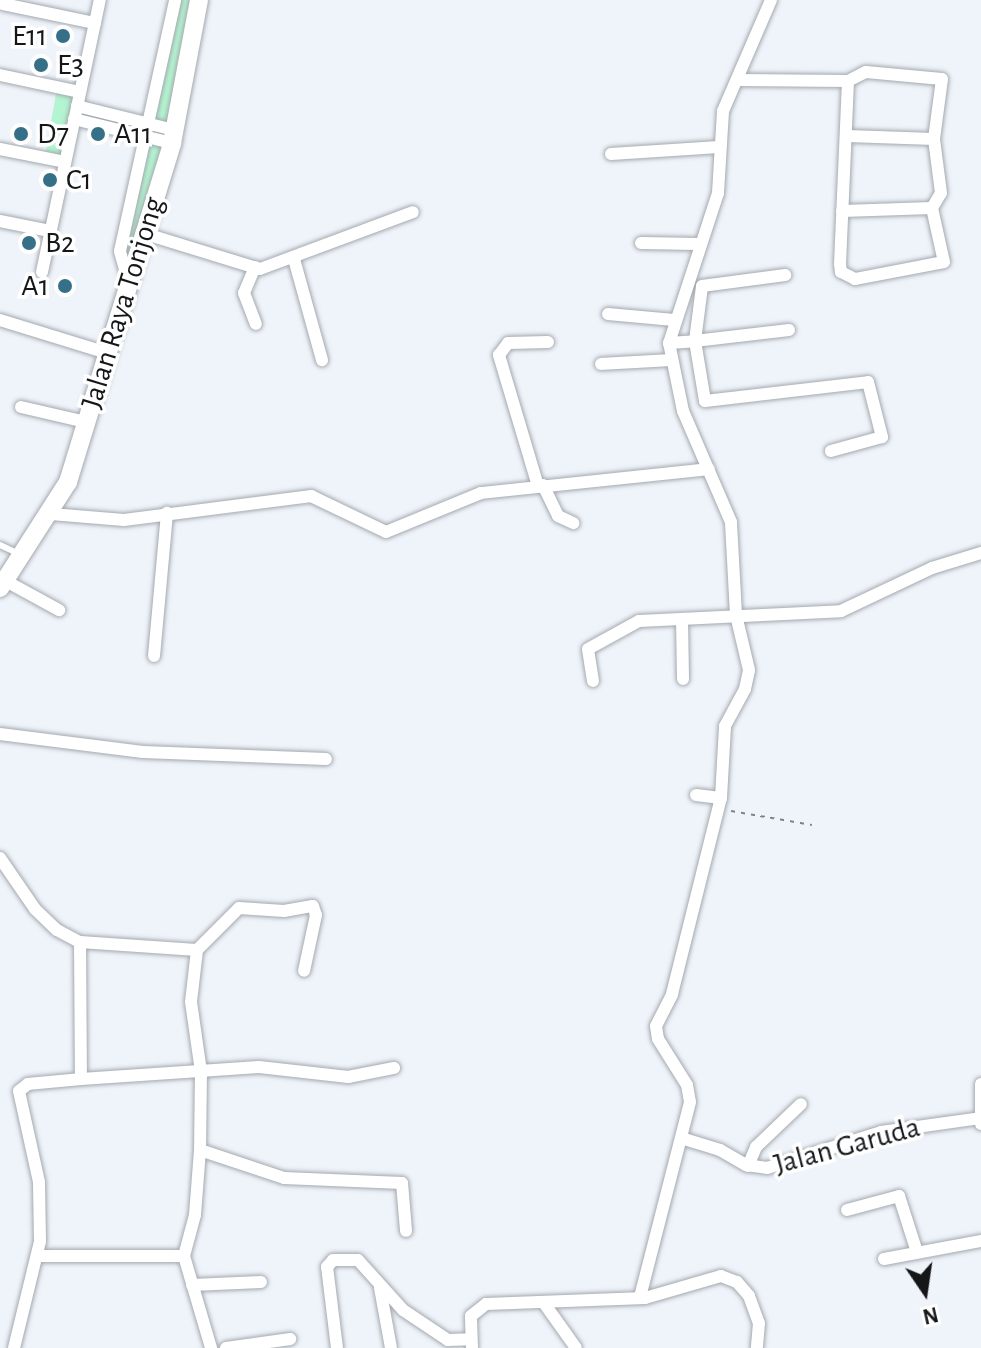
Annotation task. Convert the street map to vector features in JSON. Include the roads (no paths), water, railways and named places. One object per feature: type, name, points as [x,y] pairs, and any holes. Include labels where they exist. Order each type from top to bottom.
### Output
[{"type":"main road","name":"Jalan Raya Tonjong","points":[[2,584],[19,554],[51,514],[68,482],[146,234],[173,136],[199,0]]},
{"type":"street","points":[[42,272],[100,0]]},
{"type":"street","points":[[129,283],[120,251],[175,0]]},
{"type":"street","points":[[640,1297],[681,1138],[689,1094],[656,1026],[672,994],[719,804],[725,726],[745,689],[749,670],[736,615],[731,522],[683,411],[670,360],[669,343],[698,244],[718,193],[723,111],[771,0]]},
{"type":"street","points":[[3,4],[95,23]]},
{"type":"street","points":[[166,52],[189,58]]},
{"type":"street","points":[[739,80],[848,81],[866,72],[942,79],[934,139],[941,193],[932,208],[944,262],[855,279],[841,272],[848,81]]},
{"type":"street","points":[[0,75],[79,92]]},
{"type":"street","points":[[75,112],[173,136]]},
{"type":"street","points":[[847,136],[934,139]]},
{"type":"street","points":[[611,154],[719,147]]},
{"type":"street","points":[[0,149],[65,162]]},
{"type":"street","points":[[842,211],[932,208]]},
{"type":"street","points":[[146,234],[255,267],[294,259],[413,212]]},
{"type":"street","points":[[0,221],[50,231]]},
{"type":"street","points":[[641,243],[698,244]]},
{"type":"street","points":[[294,259],[322,360]]},
{"type":"street","points":[[255,267],[244,293],[256,324]]},
{"type":"street","points":[[785,275],[702,286],[695,341],[705,401],[868,382],[882,437],[831,451]]},
{"type":"street","points":[[608,314],[674,320]]},
{"type":"street","points":[[0,320],[107,353]]},
{"type":"street","points":[[669,343],[789,330]]},
{"type":"street","points":[[548,342],[508,343],[499,355],[500,371],[518,409],[541,486],[558,516],[573,523]]},
{"type":"street","points":[[601,364],[670,360]]},
{"type":"street","points":[[21,407],[86,422]]},
{"type":"street","points":[[51,514],[114,520],[319,496],[366,527],[386,532],[406,528],[461,498],[541,486],[709,469]]},
{"type":"street","points":[[154,656],[167,513]]},
{"type":"street","points":[[593,681],[591,646],[639,621],[853,608],[932,568],[981,553]]},
{"type":"street","points":[[2,584],[59,610]]},
{"type":"street","points":[[682,620],[683,679]]},
{"type":"street","points":[[0,734],[143,752],[326,759]]},
{"type":"street","points":[[696,795],[719,804]]},
{"type":"street","points":[[0,858],[35,909],[57,930],[80,942],[197,950]]},
{"type":"street","points":[[211,1348],[207,1320],[184,1256],[195,1215],[200,1150],[201,1071],[191,1002],[197,950],[239,908],[284,911],[313,906],[316,915],[304,971]]},
{"type":"street","points":[[80,942],[81,1079]]},
{"type":"street","points":[[14,1348],[37,1256],[39,1182],[19,1091],[28,1084],[273,1067],[348,1077],[394,1068]]},
{"type":"street","points":[[981,1084],[981,1124]]},
{"type":"street","name":"Jalan Garuda","points":[[801,1104],[756,1147],[748,1166],[767,1168],[881,1132],[980,1118]]},
{"type":"street","points":[[681,1138],[748,1166]]},
{"type":"street","points":[[200,1150],[284,1178],[402,1183],[406,1231]]},
{"type":"street","points":[[847,1210],[899,1196],[917,1252]]},
{"type":"street","points":[[884,1259],[981,1241]]},
{"type":"street","points":[[37,1256],[184,1256]]},
{"type":"street","points":[[337,1348],[329,1262],[358,1260],[380,1288],[447,1344],[472,1343],[471,1316],[482,1306],[640,1297],[703,1279],[729,1278],[753,1305],[759,1323],[757,1348]]},
{"type":"street","points":[[192,1285],[261,1282]]},
{"type":"street","points":[[380,1288],[391,1348]]},
{"type":"street","points":[[544,1303],[576,1348]]},
{"type":"street","points":[[226,1348],[290,1339]]},
{"type":"lane","points":[[0,545],[19,554]]},
{"type":"place","name":"E11","points":[[63,36]]},
{"type":"place","name":"E3","points":[[41,65]]},
{"type":"place","name":"D7","points":[[21,134]]},
{"type":"place","name":"A11","points":[[98,134]]},
{"type":"place","name":"C1","points":[[50,180]]},
{"type":"place","name":"B2","points":[[29,243]]},
{"type":"place","name":"A1","points":[[65,286]]}]
